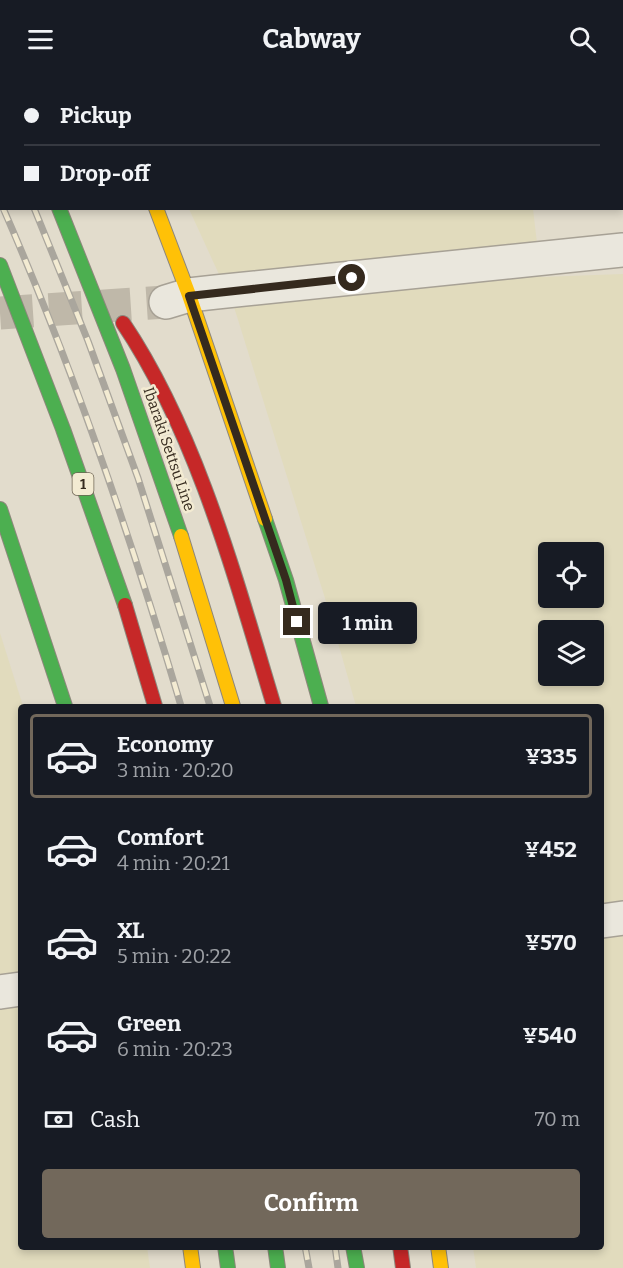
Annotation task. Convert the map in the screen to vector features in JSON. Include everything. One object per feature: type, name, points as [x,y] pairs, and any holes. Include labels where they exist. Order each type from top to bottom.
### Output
[{"type":"main road","name":"Ibaraki Settsu Line","points":[[60,210],[123,369],[171,502],[232,704]]},
{"type":"main road","points":[[156,210],[178,299],[286,580],[320,704]]},
{"type":"main road","name":"1","points":[[0,265],[52,395],[89,500],[154,704]]},
{"type":"main road","points":[[86,274],[126,328],[181,428],[199,472],[273,704]]},
{"type":"main road","points":[[0,509],[64,704]]},
{"type":"main road","points":[[191,1250],[194,1268]]},
{"type":"main road","points":[[226,1250],[228,1268]]},
{"type":"main road","points":[[276,1250],[278,1268]]},
{"type":"main road","points":[[354,1250],[357,1268]]},
{"type":"main road","points":[[401,1250],[403,1268]]},
{"type":"main road","points":[[439,1250],[441,1268]]},
{"type":"street","points":[[178,299],[623,250]]},
{"type":"street","points":[[604,921],[623,918]]},
{"type":"street","points":[[0,992],[18,989]]},
{"type":"shaded area","points":[[189,210],[533,210],[541,277],[623,274],[623,1268],[476,1268],[473,1250],[604,1250],[604,704],[355,704],[329,611],[234,307]]},
{"type":"shaded area","points":[[0,633],[22,704],[18,704],[18,1250],[147,1250],[150,1268],[0,1268]]},
{"type":"tunnel","points":[[0,313],[166,302]]},
{"type":"railway","points":[[4,210],[54,330],[100,454],[180,704]]},
{"type":"railway","points":[[35,210],[88,341],[138,478],[209,704]]},
{"type":"railway","points":[[306,1250],[309,1268]]},
{"type":"railway","points":[[336,1250],[338,1268]]},
{"type":"traffic: fast","points":[[60,210],[123,369],[181,536]]},
{"type":"traffic: fast","points":[[0,265],[63,429],[125,605]]},
{"type":"traffic: fast","points":[[0,509],[64,704]]},
{"type":"traffic: fast","points":[[265,519],[286,580],[320,704]]},
{"type":"traffic: fast","points":[[226,1250],[228,1268]]},
{"type":"traffic: fast","points":[[276,1250],[278,1268]]},
{"type":"traffic: fast","points":[[354,1250],[357,1268]]},
{"type":"traffic: slow","points":[[157,210],[189,295],[265,519]]},
{"type":"traffic: slow","points":[[181,536],[232,704]]},
{"type":"traffic: slow","points":[[191,1250],[193,1268]]},
{"type":"traffic: slow","points":[[439,1250],[441,1268]]},
{"type":"traffic: jam","points":[[123,323],[149,366],[193,459],[229,558],[273,704]]},
{"type":"traffic: jam","points":[[125,605],[154,704]]},
{"type":"traffic: jam","points":[[401,1250],[403,1268]]},
{"type":"route","points":[[297,622],[286,580],[189,296],[352,278]]}]
